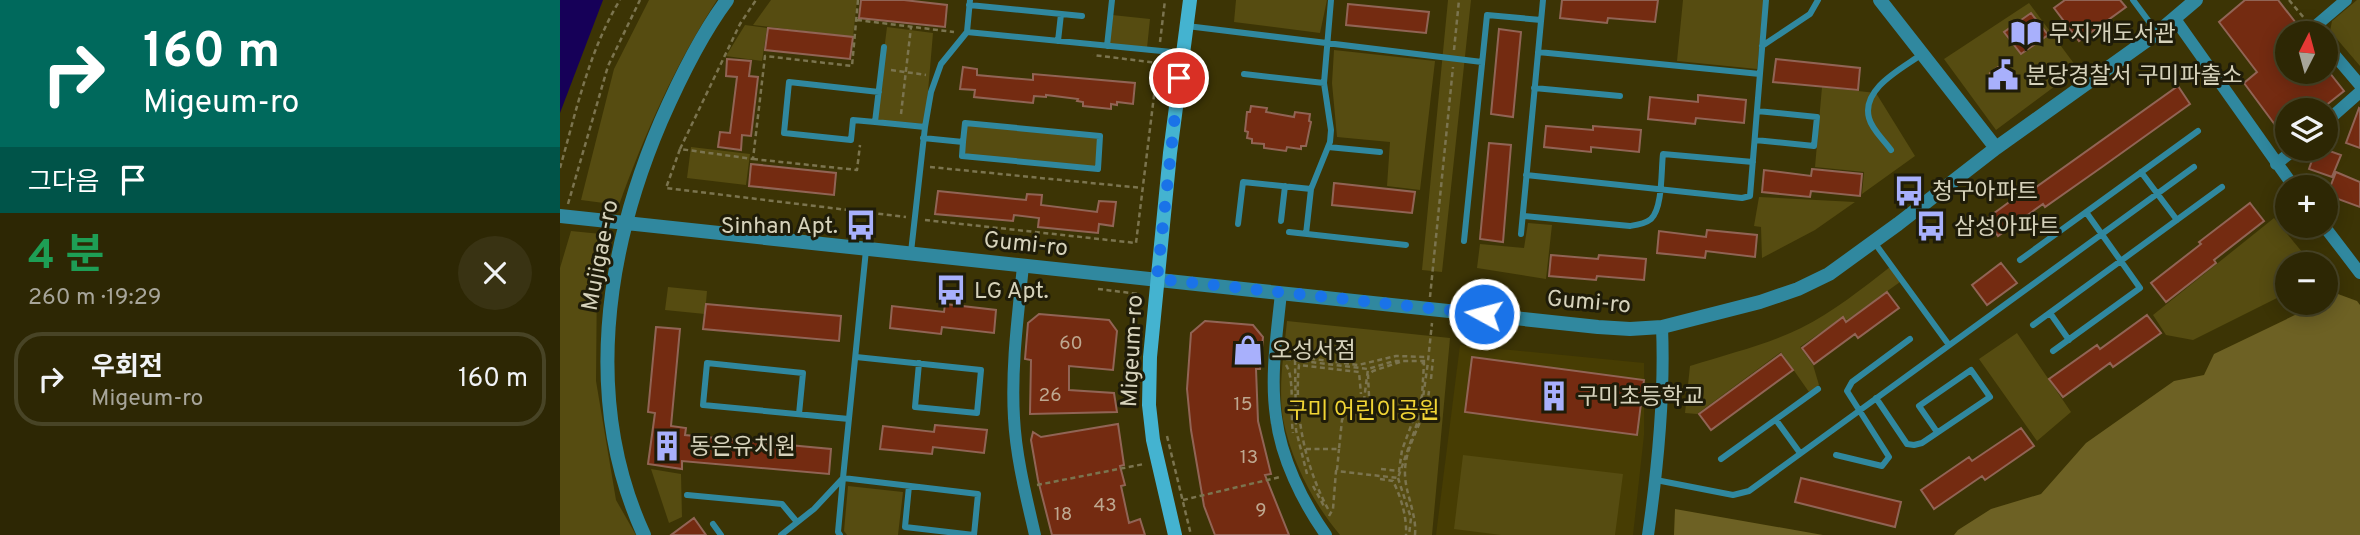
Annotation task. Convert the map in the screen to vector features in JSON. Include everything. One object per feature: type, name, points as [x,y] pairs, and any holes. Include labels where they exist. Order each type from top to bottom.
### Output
[{"type":"main road","name":"Migeum-ro","points":[[1175,535],[1156,455],[1149,405],[1150,357],[1190,0]]},
{"type":"street","name":"Mujigae-ro","points":[[644,535],[628,496],[612,428],[607,367],[613,277],[624,223],[647,154],[673,94],[727,0]]},
{"type":"street","points":[[1880,0],[1996,148]]},
{"type":"street","name":"Gumi-ro","points":[[564,211],[590,220],[1598,327],[1662,327],[1760,302],[1798,289],[1829,274],[1996,148],[2157,33],[2196,0]]},
{"type":"street","points":[[2324,21],[2346,0]]},
{"type":"street","points":[[2175,19],[2285,175]]},
{"type":"street","points":[[2338,59],[2360,85]]},
{"type":"street","points":[[2338,111],[2360,92]]},
{"type":"street","points":[[2276,164],[2280,161]]},
{"type":"street","points":[[2333,238],[2360,273]]},
{"type":"street","points":[[1023,266],[1015,350],[1014,415],[1020,468],[1035,535]]},
{"type":"street","points":[[1281,293],[1275,368],[1276,418],[1289,467],[1326,535]]},
{"type":"street","points":[[1648,535],[1656,480],[1664,371],[1662,327]]},
{"type":"lane","points":[[1107,46],[1112,0]]},
{"type":"lane","points":[[1306,234],[1311,189],[1328,147],[1331,130],[1324,83],[1331,0]]},
{"type":"lane","points":[[1521,234],[1543,0]]},
{"type":"lane","points":[[1526,175],[1742,198],[1750,196],[1766,0]]},
{"type":"lane","points":[[1762,46],[1810,14],[1818,0]]},
{"type":"lane","points":[[2133,0],[2157,33]]},
{"type":"lane","points":[[911,254],[923,138],[931,92],[941,64],[963,33],[970,2],[1082,16]]},
{"type":"lane","points":[[1058,41],[1060,14]]},
{"type":"lane","points":[[1464,242],[1487,15],[1541,20]]},
{"type":"lane","points":[[1186,26],[1482,62]]},
{"type":"lane","points":[[963,33],[1182,53]]},
{"type":"lane","points":[[875,122],[884,47]]},
{"type":"lane","points":[[1538,52],[1760,74]]},
{"type":"lane","points":[[1891,150],[1869,117],[1870,100],[1877,87],[1922,54]]},
{"type":"lane","points":[[1244,74],[1324,83]]},
{"type":"lane","points":[[879,92],[789,82],[784,133],[851,140],[853,120],[925,127]]},
{"type":"lane","points":[[1535,88],[1620,96]]},
{"type":"lane","points":[[1755,140],[1814,146],[1817,117],[1757,111]]},
{"type":"lane","points":[[965,123],[1101,136],[1098,169],[962,156],[963,142],[965,123]]},
{"type":"lane","points":[[2020,260],[2199,131]]},
{"type":"lane","points":[[923,138],[963,142]]},
{"type":"lane","points":[[1328,147],[1380,152]]},
{"type":"lane","points":[[1522,216],[1641,225],[1651,219],[1657,210],[1663,153],[1753,162]]},
{"type":"lane","points":[[1656,480],[1733,495],[1749,491],[2194,167]]},
{"type":"lane","points":[[2141,172],[2177,220]]},
{"type":"lane","points":[[1238,224],[1243,182],[1311,189]]},
{"type":"lane","points":[[1281,221],[1285,186]]},
{"type":"lane","points":[[2033,325],[2222,187]]},
{"type":"lane","points":[[2053,351],[2140,288],[2086,212]]},
{"type":"lane","points":[[1289,232],[1406,245]]},
{"type":"lane","points":[[1874,242],[1949,345]]},
{"type":"lane","points":[[837,534],[866,249]]},
{"type":"lane","points":[[2050,313],[2069,340]]},
{"type":"lane","points":[[1836,455],[1882,466],[1889,457],[1849,396],[1849,386],[1910,338]]},
{"type":"lane","points":[[856,357],[919,363],[981,370],[978,413],[915,407],[919,363]]},
{"type":"lane","points":[[799,414],[803,373],[707,363],[703,405],[849,419]]},
{"type":"lane","points":[[1876,398],[1907,444],[1914,446],[1922,443],[1990,397],[1971,370],[1919,406],[1937,432]]},
{"type":"lane","points":[[1721,459],[1818,389]]},
{"type":"lane","points":[[1776,421],[1800,453]]},
{"type":"lane","points":[[843,478],[978,494],[974,535],[905,527],[909,486]]},
{"type":"lane","points":[[781,535],[814,509],[843,478]]},
{"type":"lane","points":[[687,495],[782,504],[797,522]]},
{"type":"lane","points":[[713,524],[721,535]]},
{"type":"path","points":[[560,168],[588,72],[611,14],[620,0]]},
{"type":"path","points":[[564,211],[608,66],[640,0]]},
{"type":"path","points":[[756,0],[740,24],[680,149],[666,188],[909,217]]},
{"type":"path","points":[[753,159],[765,57],[852,66],[858,0]]},
{"type":"path","points":[[1160,47],[1165,0]]},
{"type":"path","points":[[1429,308],[1459,0]]},
{"type":"path","points":[[2289,0],[2306,21]]},
{"type":"path","points":[[857,20],[963,33]]},
{"type":"path","points":[[901,119],[911,27]]},
{"type":"path","points":[[922,220],[1136,243],[1158,63],[1090,55]]},
{"type":"path","points":[[887,70],[931,76]]},
{"type":"path","points":[[680,149],[857,170],[860,143]]},
{"type":"path","points":[[928,166],[1142,188]]},
{"type":"path","points":[[1098,289],[1139,293]]},
{"type":"path","points":[[1408,535],[1411,518],[1398,478],[1422,412],[1433,322],[1442,323]]},
{"type":"path","points":[[1281,346],[1283,363],[1288,365],[1291,373],[1292,424],[1302,474]]},
{"type":"path","points":[[1282,359],[1284,355],[1358,365],[1396,356],[1428,359]]},
{"type":"path","points":[[1282,359],[1367,369],[1394,361],[1428,359]]},
{"type":"path","points":[[1431,379],[1433,359]]},
{"type":"path","points":[[1295,360],[1296,430],[1307,475],[1328,517]]},
{"type":"path","points":[[1369,396],[1368,375],[1373,371],[1399,362],[1424,363],[1422,396],[1402,450],[1399,471],[1381,469]]},
{"type":"path","points":[[1328,509],[1312,472],[1300,425],[1297,408],[1299,365],[1359,372],[1361,394]]},
{"type":"path","points":[[1328,517],[1333,509],[1342,420],[1350,404],[1364,401],[1367,369]]},
{"type":"path","points":[[1415,535],[1415,516],[1405,471],[1410,449],[1426,412],[1429,391]]},
{"type":"path","points":[[1168,437],[1191,535]]},
{"type":"path","points":[[1301,450],[1339,449]]},
{"type":"path","points":[[1030,486],[1144,464]]},
{"type":"path","points":[[1336,471],[1398,478]]},
{"type":"path","points":[[1182,500],[1280,477]]},
{"type":"path","points":[[1380,480],[1393,481],[1408,535]]},
{"type":"path","points":[[1308,486],[1332,521]]},
{"type":"shaded area","points":[[560,0],[603,0],[560,113]]},
{"type":"shaded area","points":[[2338,294],[2357,301],[2360,305],[2360,535],[1954,535],[1991,509],[2041,494],[2086,443],[2174,381],[2204,375],[2214,354],[2295,315],[2338,315]]},
{"type":"shaded area","points":[[1460,345],[1644,363],[1644,435],[1633,535],[1436,535]]},
{"type":"shaded area","points":[[1675,509],[1806,532],[1823,535],[1674,535]]},
{"type":"green space","points":[[649,0],[717,0],[662,100],[619,205],[581,200],[614,69]]},
{"type":"green space","points":[[771,0],[857,0],[853,37],[753,25]]},
{"type":"green space","points":[[1236,0],[1327,0],[1320,33],[1234,22]]},
{"type":"green space","points":[[1448,0],[1471,0],[1442,272],[1422,270]]},
{"type":"green space","points":[[1683,0],[1764,0],[1757,69],[1677,61]]},
{"type":"green space","points":[[2360,0],[2360,66],[2338,40],[2338,21],[2332,21]]},
{"type":"green space","points":[[2029,3],[2078,69],[1996,130],[1944,59]]},
{"type":"green space","points":[[1112,15],[1150,19],[1147,48],[1109,44]]},
{"type":"green space","points":[[745,25],[767,28],[762,61],[726,56]]},
{"type":"green space","points":[[887,27],[933,33],[925,127],[875,122]]},
{"type":"green space","points":[[1334,50],[1435,61],[1420,190],[1387,186],[1390,142],[1337,137],[1332,83]]},
{"type":"green space","points":[[1822,87],[1876,93],[1915,156],[1862,194],[1864,172],[1815,167]]},
{"type":"green space","points":[[965,123],[1100,136],[1098,169],[962,156]]},
{"type":"green space","points":[[691,147],[750,154],[746,185],[687,178]]},
{"type":"green space","points":[[1759,197],[1855,202],[1815,230],[1762,258],[1761,227],[1754,226]]},
{"type":"green space","points":[[2274,218],[2275,238],[2291,238],[2302,252],[2275,252],[2275,299],[2193,340],[2166,335],[2153,315]]},
{"type":"green space","points":[[1528,223],[1552,225],[1546,279],[1477,268],[1480,244],[1524,248]]},
{"type":"green space","points":[[571,231],[611,235],[597,273],[596,381],[616,500],[636,535],[560,535],[560,268]]},
{"type":"green space","points":[[1890,267],[1900,282],[1847,320],[1843,317],[1800,347],[1813,365],[1819,385],[1809,392],[1781,352],[1697,414],[1685,413],[1690,366],[1801,328],[1836,307]]},
{"type":"green space","points":[[668,287],[707,291],[705,314],[665,310]]},
{"type":"green space","name":"구미 어린이공원","points":[[1287,321],[1450,338],[1432,535],[1340,535],[1321,509],[1297,465],[1283,419],[1281,382]]},
{"type":"green space","points":[[2017,333],[2071,412],[2037,441],[1979,359]]},
{"type":"green space","points":[[1463,455],[1623,474],[1615,535],[1501,535],[1454,529]]},
{"type":"green space","points":[[651,469],[681,474],[682,517],[669,523]]},
{"type":"green space","points":[[848,486],[903,492],[898,535],[847,535],[844,531]]},
{"type":"building","points":[[861,0],[904,0],[947,5],[945,27],[859,18]]},
{"type":"building","points":[[1562,0],[1658,0],[1655,22],[1608,18],[1607,23],[1560,18]]},
{"type":"building","points":[[2065,0],[2120,0],[2126,7],[2079,41],[2054,8]]},
{"type":"building","points":[[2245,0],[2278,0],[2294,21],[2275,21],[2275,84],[2338,83],[2344,91],[2335,98],[2275,98],[2275,125],[2244,83],[2257,72],[2219,22]]},
{"type":"building","points":[[1348,4],[1429,12],[1426,33],[1346,25]]},
{"type":"building","name":"무지개도서관","points":[[2031,13],[2048,35],[2021,54],[2004,32]]},
{"type":"building","points":[[768,28],[853,37],[850,59],[765,50]]},
{"type":"building","points":[[1499,29],[1521,32],[1513,117],[1491,114]]},
{"type":"building","points":[[727,59],[751,61],[749,76],[758,77],[751,136],[742,135],[741,150],[718,147],[720,132],[730,133],[737,77],[726,76]]},
{"type":"building","points":[[1776,59],[1860,68],[1858,90],[1773,82]]},
{"type":"building","points":[[963,67],[977,69],[977,75],[1033,80],[1033,74],[1135,83],[1133,104],[1117,102],[1117,105],[1111,104],[1111,109],[1083,106],[1083,102],[1077,101],[1078,99],[1046,95],[1034,96],[1033,103],[974,97],[975,90],[960,89]]},
{"type":"building","name":"분당경찰서 구미파출소","points":[[1998,67],[2009,69],[2016,77],[2008,83],[1999,82],[1990,73]]},
{"type":"building","points":[[2178,86],[2190,104],[2045,207],[2043,204],[1998,236],[1986,219],[2030,187],[2032,190]]},
{"type":"building","points":[[1698,95],[1746,100],[1744,123],[1696,118],[1695,124],[1648,119],[1650,97],[1698,102]]},
{"type":"building","points":[[1251,106],[1294,117],[1295,112],[1310,114],[1306,146],[1301,146],[1301,149],[1287,147],[1286,151],[1264,148],[1264,144],[1252,143],[1245,131],[1247,112],[1250,112]]},
{"type":"building","points":[[2360,109],[2360,148],[2346,143]]},
{"type":"building","points":[[1546,126],[1641,130],[1639,152],[1591,147],[1591,152],[1544,147]]},
{"type":"building","points":[[1489,143],[1511,145],[1503,242],[1480,239]]},
{"type":"building","points":[[2338,154],[2341,155],[2333,175],[2309,169],[2312,161],[2338,161]]},
{"type":"building","points":[[751,164],[836,173],[834,195],[749,186]]},
{"type":"building","points":[[1812,169],[1862,174],[1860,196],[1811,191],[1810,197],[1762,192],[1764,170],[1811,176]]},
{"type":"building","points":[[2336,172],[2360,182],[2360,207],[2338,199],[2338,175],[2335,175]]},
{"type":"building","points":[[1334,183],[1415,192],[1412,213],[1332,205]]},
{"type":"building","points":[[938,191],[1026,200],[1027,194],[1042,195],[1041,205],[1097,212],[1099,201],[1116,202],[1113,226],[1099,224],[1098,233],[1038,227],[1039,218],[1014,215],[1013,221],[935,214]]},
{"type":"building","points":[[2250,203],[2264,221],[2166,302],[2151,283]]},
{"type":"building","points":[[1707,230],[1757,235],[1755,257],[1706,251],[1705,258],[1657,253],[1659,231],[1706,237]]},
{"type":"building","points":[[1551,255],[1646,259],[1644,280],[1549,276]]},
{"type":"building","points":[[2001,263],[2017,283],[1987,305],[1972,285]]},
{"type":"building","points":[[1887,292],[1899,308],[1858,338],[1855,334],[1814,364],[1802,348],[1843,317],[1846,322]]},
{"type":"building","points":[[706,304],[841,316],[839,341],[703,329]]},
{"type":"building","points":[[945,304],[996,310],[994,333],[942,327],[941,334],[890,328],[892,306],[944,312]]},
{"type":"building","points":[[1039,314],[1109,320],[1117,331],[1113,370],[1069,366],[1069,390],[1114,393],[1117,412],[1030,414],[1031,360],[1025,359],[1028,323]]},
{"type":"building","points":[[2147,315],[2161,333],[2113,367],[2110,363],[2063,397],[2049,379],[2097,345],[2100,349]]},
{"type":"building","points":[[1205,321],[1253,325],[1263,337],[1260,369],[1256,369],[1258,421],[1271,474],[1265,475],[1289,535],[1215,535],[1204,506],[1187,389],[1191,333]]},
{"type":"building","points":[[656,327],[680,329],[671,426],[686,428],[685,435],[831,449],[829,474],[682,461],[682,469],[648,464],[655,413],[648,412]]},
{"type":"building","points":[[1781,354],[1793,370],[1711,430],[1699,414]]},
{"type":"building","name":"구미초등학교","points":[[1472,357],[1644,380],[1637,435],[1465,412]]},
{"type":"building","points":[[1118,424],[1124,465],[1120,466],[1125,485],[1121,486],[1129,523],[1140,519],[1145,535],[1052,535],[1038,480],[1031,440],[1033,432],[1041,437]]},
{"type":"building","points":[[935,425],[987,430],[984,453],[933,447],[932,454],[880,449],[883,426],[934,432]]},
{"type":"building","points":[[2021,428],[2034,446],[1985,480],[1982,476],[1934,509],[1921,490],[1969,457],[1972,461]]},
{"type":"building","points":[[1801,478],[1901,502],[1895,527],[1795,502]]},
{"type":"building","points":[[694,518],[706,535],[671,535]]},
{"type":"place","name":"무지개도서관","points":[[2026,33]]},
{"type":"place","name":"분당경찰서 구미파출소","points":[[2003,75]]},
{"type":"place","name":"청구아파트","points":[[1909,191]]},
{"type":"place","name":"Sinhan Apt.","points":[[861,225]]},
{"type":"place","name":"삼성아파트","points":[[1931,226]]},
{"type":"place","name":"LG Apt.","points":[[951,290]]},
{"type":"place","name":"오성서점","points":[[1248,350]]},
{"type":"place","name":"구미초등학교","points":[[1554,396]]},
{"type":"place","name":"동은유치원","points":[[667,446]]},
{"type":"route","points":[[1179,78],[1157,279],[1484,314]]}]
